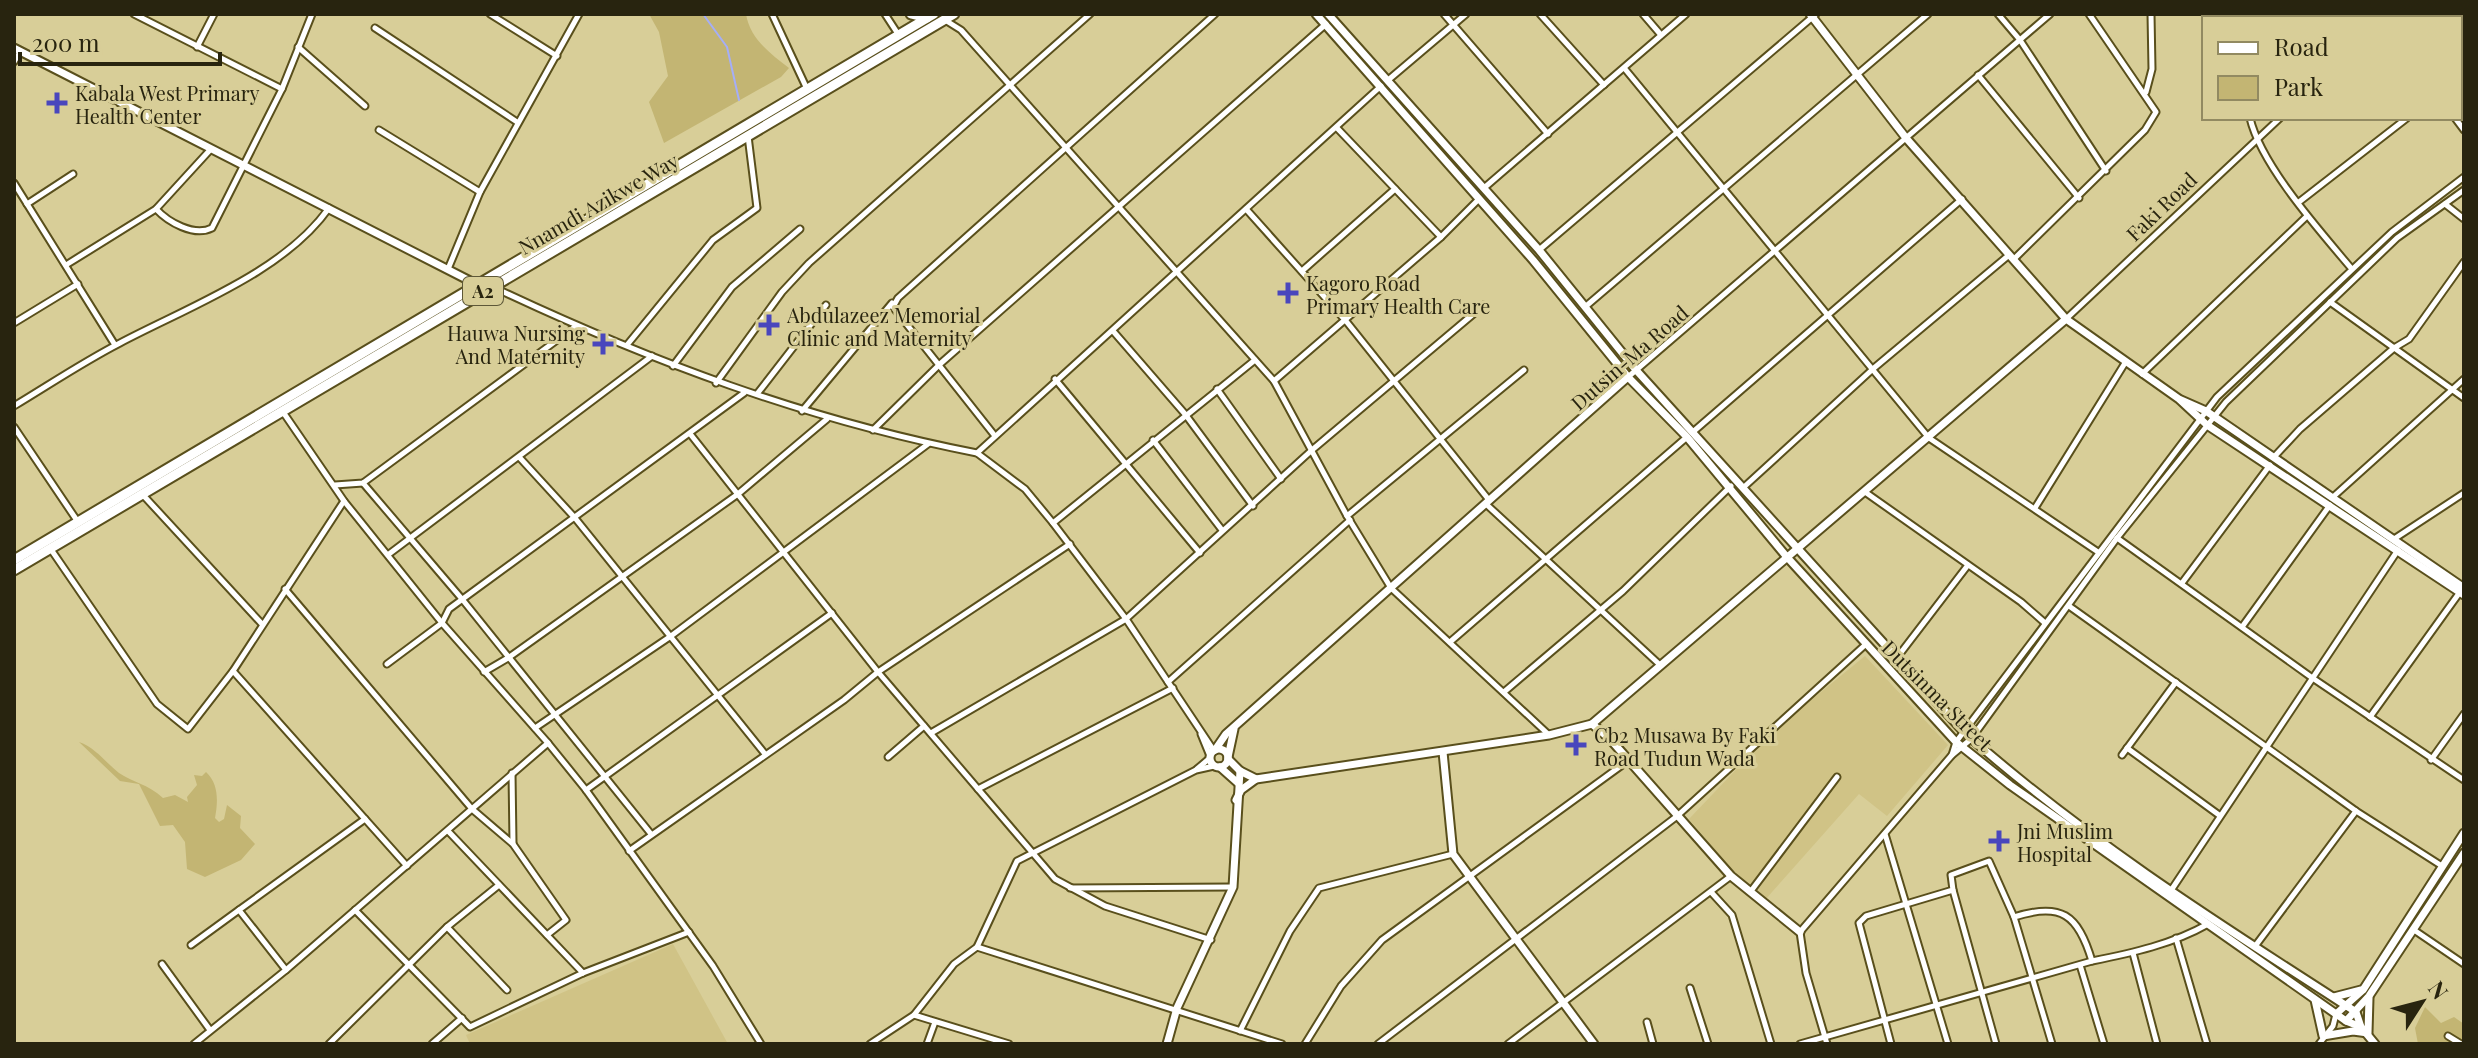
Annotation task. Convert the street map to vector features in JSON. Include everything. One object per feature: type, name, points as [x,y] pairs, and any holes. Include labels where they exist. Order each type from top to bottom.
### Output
[{"type":"highway","points":[[911,14],[930,16]]},
{"type":"highway","name":"Nnamdi Azikwe Way","points":[[14,570],[954,14]]},
{"type":"highway","name":"Nnamdi Azikwe Way","points":[[14,560],[930,16]]},
{"type":"street","points":[[134,14],[282,89]]},
{"type":"street","points":[[197,47],[214,14]]},
{"type":"street","points":[[156,209],[180,225],[206,231],[217,221],[282,89],[312,14]]},
{"type":"street","points":[[490,14],[557,56]]},
{"type":"street","points":[[448,269],[480,192],[579,14]]},
{"type":"street","points":[[772,14],[807,89]]},
{"type":"street","points":[[885,14],[898,35]]},
{"type":"street","points":[[716,383],[796,277],[1090,14]]},
{"type":"street","points":[[995,436],[893,307],[898,298],[1065,146],[1215,14]]},
{"type":"street","points":[[1316,14],[1384,84]]},
{"type":"street","points":[[1328,14],[1384,84]]},
{"type":"street","points":[[1444,14],[1548,134]]},
{"type":"street","points":[[977,453],[1055,379],[1113,331],[1384,84],[1466,14]]},
{"type":"street","points":[[1540,14],[1604,85]]},
{"type":"street","points":[[1643,14],[1661,35]]},
{"type":"street","points":[[1484,188],[1686,14]]},
{"type":"street","points":[[1584,307],[1928,14]]},
{"type":"street","points":[[1998,14],[2020,40],[2106,171]]},
{"type":"street","name":"Dutsin-Ma Road","points":[[1214,758],[1221,739],[1636,370],[2050,14]]},
{"type":"street","points":[[1744,487],[1874,368],[2012,257],[2079,198],[2152,121],[2156,112],[2145,93],[2089,14]]},
{"type":"street","points":[[2145,93],[2152,69],[2151,14]]},
{"type":"street","points":[[1539,250],[1813,15],[1906,138],[1963,198],[2066,319],[2179,399],[2206,411],[2398,550],[2463,592]]},
{"type":"street","points":[[944,20],[961,30],[1274,381],[1348,518],[1391,588],[1549,735]]},
{"type":"street","points":[[872,431],[940,364],[1326,24]]},
{"type":"street","points":[[375,28],[517,122]]},
{"type":"street","points":[[298,47],[365,106]]},
{"type":"street","points":[[14,62],[17,50],[478,285]]},
{"type":"street","points":[[1625,69],[1929,438],[2098,552]]},
{"type":"street","points":[[1978,75],[2079,198]]},
{"type":"street","name":"Dutsinma Street","points":[[1384,84],[1539,250],[1691,434],[1786,556],[1960,745],[2315,1000],[2364,1030]]},
{"type":"street","name":"Dutsinma Street","points":[[1384,84],[1628,377],[1744,487],[1795,549],[1967,736],[2007,770],[2172,889],[2356,1012]]},
{"type":"street","points":[[2250,120],[2255,139],[2307,216],[2351,268]]},
{"type":"street","name":"Faki Road","points":[[2066,319],[2278,120]]},
{"type":"street","points":[[2299,202],[2404,120]]},
{"type":"street","points":[[1337,128],[1441,237]]},
{"type":"street","points":[[379,130],[480,192]]},
{"type":"street","points":[[627,345],[713,240],[757,208],[748,134]]},
{"type":"street","points":[[66,265],[156,209],[210,150]]},
{"type":"street","points":[[27,204],[73,174]]},
{"type":"street","points":[[1967,736],[2045,623],[2199,419],[2229,384],[2351,268],[2464,177]]},
{"type":"street","points":[[14,183],[115,345]]},
{"type":"street","points":[[1302,271],[1395,189]]},
{"type":"street","points":[[1800,932],[1952,755],[2051,629],[2117,538],[2236,391],[2397,238],[2464,190]]},
{"type":"street","points":[[1450,642],[1963,198]]},
{"type":"street","points":[[1274,381],[1441,237],[1479,199]]},
{"type":"street","points":[[2445,204],[2464,219]]},
{"type":"street","points":[[14,406],[115,345],[262,268],[312,232],[329,208]]},
{"type":"street","points":[[1246,209],[1346,321],[1488,503],[1545,560],[1659,664]]},
{"type":"street","points":[[2142,374],[2307,216]]},
{"type":"street","points":[[673,366],[732,287],[800,229]]},
{"type":"street","points":[[2182,583],[2300,429],[2394,348],[2409,339],[2464,262]]},
{"type":"street","points":[[14,323],[78,284]]},
{"type":"street","points":[[492,286],[576,326],[745,393],[757,394],[802,411],[872,431],[977,453],[1025,489],[1053,523],[1126,619],[1214,758],[1236,783],[1248,784]]},
{"type":"street","points":[[2330,302],[2464,398]]},
{"type":"street","points":[[802,411],[892,303]]},
{"type":"street","points":[[757,394],[826,305]]},
{"type":"street","points":[[930,733],[1126,619],[1312,450],[1484,305]]},
{"type":"street","points":[[1236,800],[1256,779],[1549,735],[1592,724],[2066,319]]},
{"type":"street","points":[[335,485],[363,483],[576,326]]},
{"type":"street","points":[[1113,331],[1185,414],[1253,506]]},
{"type":"street","points":[[389,554],[413,540],[652,356]]},
{"type":"street","points":[[1053,523],[1255,360]]},
{"type":"street","points":[[2035,508],[2125,363]]},
{"type":"street","points":[[978,789],[1170,685],[1348,518],[1524,370]]},
{"type":"street","points":[[1055,379],[1200,553]]},
{"type":"street","points":[[2242,627],[2337,490],[2455,391],[2464,379]]},
{"type":"street","points":[[1217,389],[1281,479]]},
{"type":"street","points":[[387,664],[442,623],[449,609],[462,599],[745,393]]},
{"type":"street","points":[[2179,399],[2207,425],[2273,461]]},
{"type":"street","points":[[282,411],[344,501],[442,623],[586,790],[689,932],[761,1044]]},
{"type":"street","points":[[484,672],[738,494],[827,419]]},
{"type":"street","points":[[14,427],[78,522]]},
{"type":"street","points":[[691,435],[878,672],[1055,879],[1105,906],[1211,940]]},
{"type":"street","points":[[1153,440],[1222,530]]},
{"type":"street","points":[[535,728],[671,636],[928,444]]},
{"type":"street","points":[[520,458],[575,518],[765,754]]},
{"type":"street","points":[[363,483],[607,775],[651,834]]},
{"type":"street","points":[[1504,692],[1623,591],[1731,486]]},
{"type":"street","points":[[1865,492],[2051,629]]},
{"type":"street","points":[[2394,539],[2464,493]]},
{"type":"street","points":[[143,495],[262,624]]},
{"type":"street","points":[[50,548],[157,704],[188,729],[233,671],[344,501]]},
{"type":"street","points":[[2331,501],[2394,539],[2463,592]]},
{"type":"street","points":[[2117,538],[2311,677],[2464,780]]},
{"type":"street","points":[[629,851],[844,700],[878,672],[1070,544]]},
{"type":"street","points":[[2172,889],[2398,550]]},
{"type":"street","points":[[1896,659],[1968,565]]},
{"type":"street","points":[[285,589],[472,809],[513,844],[566,920],[547,935]]},
{"type":"street","points":[[2370,717],[2463,592]]},
{"type":"street","points":[[2069,605],[2356,811],[2442,866]]},
{"type":"street","points":[[586,790],[832,613]]},
{"type":"street","points":[[1378,1044],[1676,817],[1865,645]]},
{"type":"street","points":[[233,671],[407,866]]},
{"type":"street","points":[[2122,755],[2176,682]]},
{"type":"street","points":[[2431,760],[2464,714]]},
{"type":"street","points":[[1592,724],[1629,760],[1731,876],[1800,932],[1826,1041]]},
{"type":"street","points":[[888,757],[924,726]]},
{"type":"street","points":[[1228,758],[1234,729]]},
{"type":"street","points":[[194,1044],[286,970],[548,743]]},
{"type":"street","points":[[2127,748],[2219,815]]},
{"type":"street","points":[[870,1044],[914,1015],[954,964],[977,947],[1010,871],[1030,852],[1196,770],[1222,750],[1240,771],[1256,779]]},
{"type":"street","points":[[1443,752],[1453,854],[1594,1044]]},
{"type":"street","points":[[1214,758],[1228,758]]},
{"type":"street","points":[[1305,1044],[1360,960],[1382,940],[1629,760]]},
{"type":"street","points":[[1167,1044],[1177,1008],[1233,887],[1238,845],[1236,783],[1240,771]]},
{"type":"street","points":[[512,772],[513,844]]},
{"type":"street","points":[[1751,891],[1837,777]]},
{"type":"street","points":[[2256,945],[2356,811]]},
{"type":"street","points":[[191,945],[365,819]]},
{"type":"street","points":[[448,831],[583,973]]},
{"type":"street","points":[[2321,1040],[2333,1026],[2336,1014],[2363,990],[2464,833]]},
{"type":"street","points":[[1884,834],[1948,1044]]},
{"type":"street","points":[[2333,1026],[2346,1021],[2369,996],[2464,853]]},
{"type":"street","points":[[1240,1031],[1290,931],[1319,888],[1453,854]]},
{"type":"street","points":[[1996,1044],[1980,995],[1951,875],[1989,861],[2014,917],[2052,1044]]},
{"type":"street","points":[[1508,1044],[1731,876]]},
{"type":"street","points":[[329,1044],[447,927],[499,885]]},
{"type":"street","points":[[1069,888],[1233,887]]},
{"type":"street","points":[[1891,1044],[1859,923],[1866,916],[1953,890]]},
{"type":"street","points":[[1711,892],[1732,915],[1771,1044]]},
{"type":"street","points":[[2014,917],[2045,909],[2061,911],[2076,924],[2092,961]]},
{"type":"street","points":[[239,910],[286,970]]},
{"type":"street","points":[[355,910],[470,1027],[583,973],[689,932]]},
{"type":"street","points":[[1800,1044],[1826,1041],[2092,961],[2133,953],[2208,924]]},
{"type":"street","points":[[447,927],[507,990]]},
{"type":"street","points":[[2414,930],[2464,964]]},
{"type":"street","points":[[2176,938],[2207,1044]]},
{"type":"street","points":[[977,947],[1177,1008],[1282,1044]]},
{"type":"street","points":[[2133,953],[2157,1044]]},
{"type":"street","points":[[162,964],[210,1030]]},
{"type":"street","points":[[2080,965],[2104,1044]]},
{"type":"street","points":[[1690,988],[1708,1044]]},
{"type":"street","points":[[2333,997],[2363,990]]},
{"type":"street","points":[[2364,1030],[2369,996]]},
{"type":"street","points":[[2315,1000],[2321,1040]]},
{"type":"street","points":[[2356,1012],[2375,1044]]},
{"type":"street","points":[[914,1015],[1009,1044]]},
{"type":"street","points":[[432,1044],[462,1018]]},
{"type":"street","points":[[927,1044],[935,1022]]},
{"type":"street","points":[[1647,1022],[1653,1044]]},
{"type":"street","points":[[2321,1040],[2344,1031],[2364,1030]]},
{"type":"street","points":[[2448,1036],[2461,1044]]},
{"type":"shaded area","points":[[1865,656],[1948,745],[1887,816],[1859,794],[1765,900],[1728,865],[1689,819],[1771,733]]},
{"type":"shaded area","points":[[673,944],[728,1044],[470,1044],[466,1035]]},
{"type":"green space","points":[[649,14],[746,14],[756,38],[789,68],[781,77],[664,143],[649,102],[668,76],[659,32]]},
{"type":"green space","points":[[79,742],[119,773],[152,789],[163,798],[175,795],[188,802],[187,797],[197,785],[194,775],[202,776],[206,772],[215,788],[215,818],[219,822],[224,819],[227,805],[241,816],[240,828],[255,844],[241,860],[205,877],[187,869],[185,842],[173,825],[160,826],[139,784],[120,781]]},
{"type":"green space","points":[[2425,1007],[2441,1023],[2454,1017],[2464,1024],[2464,1044],[2418,1044],[2415,1028]]},
{"type":"waterway","points":[[703,14],[727,47],[739,100]]},
{"type":"place","name":"Kabala West Primary Health Center","points":[[57,103]]},
{"type":"place","name":"Kagoro Road Primary Health Care","points":[[1288,293]]},
{"type":"place","name":"Abdulazeez Memorial Clinic and Maternity","points":[[769,325]]},
{"type":"place","name":"Hauwa Nursing And Maternity","points":[[603,344]]},
{"type":"place","name":"Cb2 Musawa By Faki Road Tudun Wada","points":[[1576,745]]},
{"type":"place","name":"Jni Muslim Hospital","points":[[1999,841]]}]
